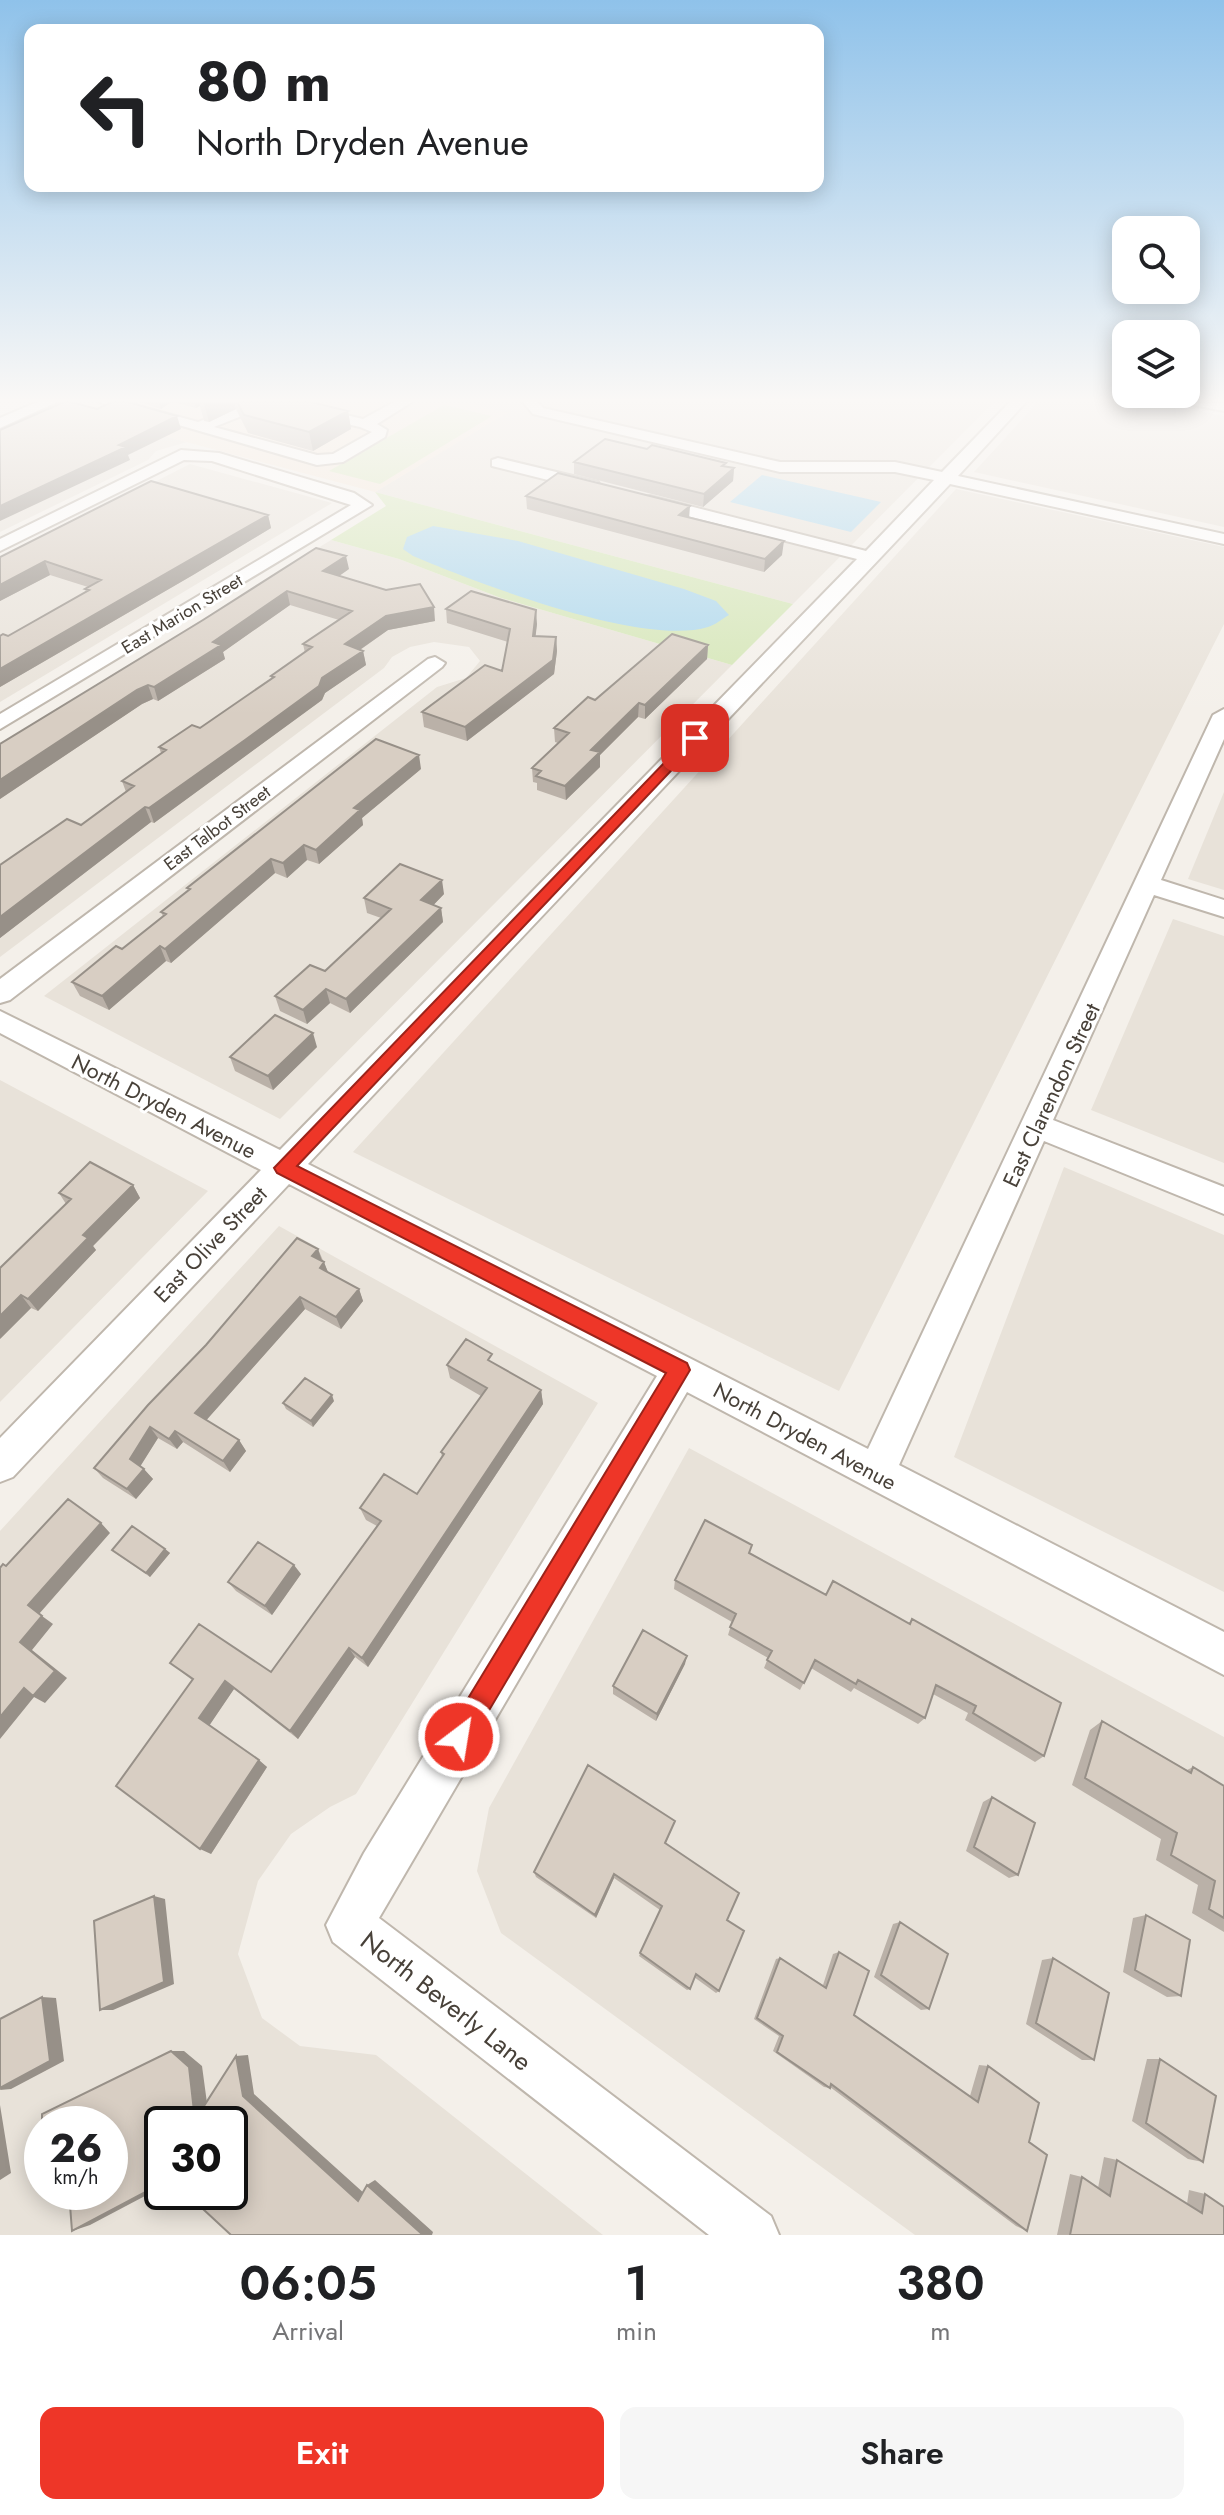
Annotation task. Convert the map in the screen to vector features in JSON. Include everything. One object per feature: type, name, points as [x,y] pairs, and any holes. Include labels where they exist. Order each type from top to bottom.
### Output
[{"type":"street","name":"East Marion Street","points":[[0,546],[79,506]]},
{"type":"street","name":"East Marion Street","points":[[0,723],[362,506]]},
{"type":"street","points":[[669,506],[869,557]]},
{"type":"street","name":"East Olive Street","points":[[0,1464],[917,506]]},
{"type":"street","points":[[1077,506],[1224,539]]},
{"type":"street","name":"East Talbot Street","points":[[0,993],[435,663]]},
{"type":"street","name":"East Clarendon Street","points":[[876,1473],[1038,1126],[1224,715]]},
{"type":"street","points":[[1147,884],[1224,909]]},
{"type":"street","name":"North Dryden Avenue","points":[[0,1021],[1224,1654]]},
{"type":"street","points":[[1038,1126],[1224,1201]]},
{"type":"street","name":"North Beverly Lane","points":[[680,1370],[380,1869],[350,1925],[752,2235]]},
{"type":"shaded area","points":[[0,506],[53,506],[0,532]]},
{"type":"shaded area","points":[[107,506],[326,506],[0,702],[0,561]]},
{"type":"shaded area","points":[[428,506],[890,506],[793,604]]},
{"type":"shaded area","points":[[940,506],[1036,506],[1224,547],[1224,624],[839,1391],[353,1152]]},
{"type":"shaded area","points":[[1130,506],[1224,506],[1224,527]]},
{"type":"shaded area","points":[[331,540],[399,559],[501,598],[732,665],[280,1119],[44,996],[437,687],[466,678],[480,661],[469,647],[434,642],[410,647],[392,657],[384,668],[0,957],[0,744]]},
{"type":"shaded area","points":[[1224,792],[1224,890],[1188,879]]},
{"type":"shaded area","points":[[1173,919],[1224,936],[1224,1163],[1091,1110]]},
{"type":"shaded area","points":[[0,1080],[208,1191],[0,1402]]},
{"type":"shaded area","points":[[1064,1167],[1224,1235],[1224,1592],[954,1457]]},
{"type":"shaded area","points":[[279,1226],[598,1403],[356,1794],[330,1807],[291,1834],[258,1881],[238,1954],[262,2018],[300,2046],[376,2055],[603,2235],[0,2235],[0,1531]]},
{"type":"shaded area","points":[[689,1448],[1224,1737],[1224,2235],[915,2235],[501,1933],[477,1871],[489,1808]]},
{"type":"green space","points":[[386,506],[428,506],[793,604],[732,665],[501,598],[399,559],[331,540]]},
{"type":"water","points":[[747,506],[877,506],[851,532]]},
{"type":"water","points":[[433,526],[518,541],[684,589],[716,601],[729,615],[708,627],[679,631],[643,628],[560,609],[477,581],[413,556],[403,549],[407,537]]},
{"type":"building","points":[[101,506],[238,506],[268,515],[0,669],[0,636],[8,636],[101,580],[45,561],[0,585],[0,557]]},
{"type":"building","points":[[565,506],[690,506],[679,515],[784,541],[765,559]]},
{"type":"building","points":[[316,548],[346,556],[323,571],[386,590],[420,584],[434,607],[386,616],[345,644],[363,651],[322,678],[319,686],[245,740],[149,808],[145,807],[0,917],[0,865],[67,819],[81,825],[134,786],[122,781],[166,750],[159,747],[192,725],[200,728],[274,677],[271,676],[312,647],[303,644],[352,611],[287,591],[213,642],[221,645],[154,687],[148,685],[137,690],[0,780],[0,744]]},
{"type":"building","points":[[471,591],[536,610],[533,636],[556,637],[553,660],[465,727],[422,712],[485,665],[502,671],[510,629],[446,609]]},
{"type":"building","points":[[672,634],[708,645],[645,705],[639,703],[591,750],[600,752],[565,786],[536,776],[541,771],[532,768],[569,733],[554,728],[588,697],[595,700]]},
{"type":"building","points":[[376,739],[419,755],[354,808],[360,810],[316,850],[304,845],[283,863],[271,859],[165,949],[160,946],[102,996],[72,982],[116,946],[122,949],[166,914],[161,912],[190,889],[187,888]]},
{"type":"building","points":[[400,864],[442,880],[421,900],[441,908],[346,999],[326,989],[303,1010],[275,996],[310,965],[325,971],[391,909],[364,898]]},
{"type":"building","points":[[275,1015],[313,1033],[268,1076],[230,1057]]},
{"type":"building","points":[[90,1162],[133,1185],[83,1235],[88,1238],[28,1299],[21,1295],[0,1316],[0,1268],[71,1199],[59,1193]]},
{"type":"building","points":[[297,1238],[318,1249],[312,1256],[324,1262],[320,1268],[359,1289],[336,1317],[300,1297],[195,1413],[239,1440],[223,1461],[175,1431],[169,1439],[150,1427],[130,1459],[144,1469],[127,1489],[94,1468],[148,1405],[206,1345]]},
{"type":"building","points":[[466,1339],[492,1354],[488,1360],[541,1390],[362,1658],[349,1648],[290,1731],[225,1681],[199,1718],[259,1760],[200,1849],[116,1786],[193,1679],[170,1663],[199,1624],[271,1672],[381,1521],[360,1508],[384,1474],[417,1494],[444,1454],[441,1452],[487,1388],[447,1365]]},
{"type":"building","points":[[305,1378],[332,1395],[311,1421],[283,1403]]},
{"type":"building","points":[[68,1499],[101,1523],[28,1605],[42,1616],[20,1642],[55,1671],[33,1696],[24,1688],[0,1717],[0,1568],[3,1564],[6,1566]]},
{"type":"building","points":[[705,1520],[752,1545],[749,1553],[826,1595],[833,1581],[910,1624],[912,1619],[1061,1703],[1044,1756],[973,1713],[976,1706],[936,1685],[925,1718],[815,1660],[804,1683],[767,1660],[772,1651],[730,1627],[736,1614],[675,1580]]},
{"type":"building","points":[[132,1526],[165,1549],[146,1573],[112,1550]]},
{"type":"building","points":[[258,1542],[294,1565],[265,1606],[228,1582]]},
{"type":"building","points":[[643,1630],[687,1656],[657,1714],[613,1686]]},
{"type":"building","points":[[1102,1721],[1191,1773],[1193,1767],[1224,1786],[1224,1918],[1209,1909],[1215,1881],[1171,1855],[1177,1833],[1085,1778]]},
{"type":"building","points":[[588,1765],[675,1821],[665,1843],[739,1893],[727,1920],[744,1931],[719,1991],[696,1974],[690,1989],[640,1953],[662,1906],[614,1874],[595,1915],[534,1872]]},
{"type":"building","points":[[992,1797],[1035,1823],[1018,1875],[974,1847]]},
{"type":"building","points":[[154,1896],[164,1982],[100,2010],[94,1921]]},
{"type":"building","points":[[1146,1915],[1190,1940],[1181,1996],[1135,1970]]},
{"type":"building","points":[[900,1922],[948,1954],[929,2009],[881,1975]]},
{"type":"building","points":[[839,1952],[869,1971],[854,2015],[978,2102],[988,2066],[1039,2103],[1029,2142],[1047,2155],[1027,2231],[831,2084],[830,2088],[777,2052],[783,2036],[757,2018],[780,1958],[826,1988]]},
{"type":"building","points":[[1053,1958],[1109,1993],[1094,2060],[1036,2023]]},
{"type":"building","points":[[42,1997],[50,2061],[0,2088],[0,2019]]},
{"type":"building","points":[[171,2051],[189,2067],[193,2106],[144,2106],[144,2193],[128,2201],[128,2106],[58,2106]]},
{"type":"building","points":[[236,2056],[243,2096],[358,2201],[367,2185],[423,2235],[231,2235],[204,2210],[248,2210],[248,2106],[204,2106]]},
{"type":"building","points":[[1160,2059],[1216,2096],[1203,2162],[1146,2123]]},
{"type":"building","points":[[1117,2160],[1202,2213],[1205,2194],[1224,2207],[1224,2235],[1070,2235],[1082,2177],[1110,2196]]},
{"type":"building","points":[[70,2210],[112,2210],[72,2231]]},
{"type":"route","points":[[459,1737],[680,1370],[284,1168],[695,738]]}]
